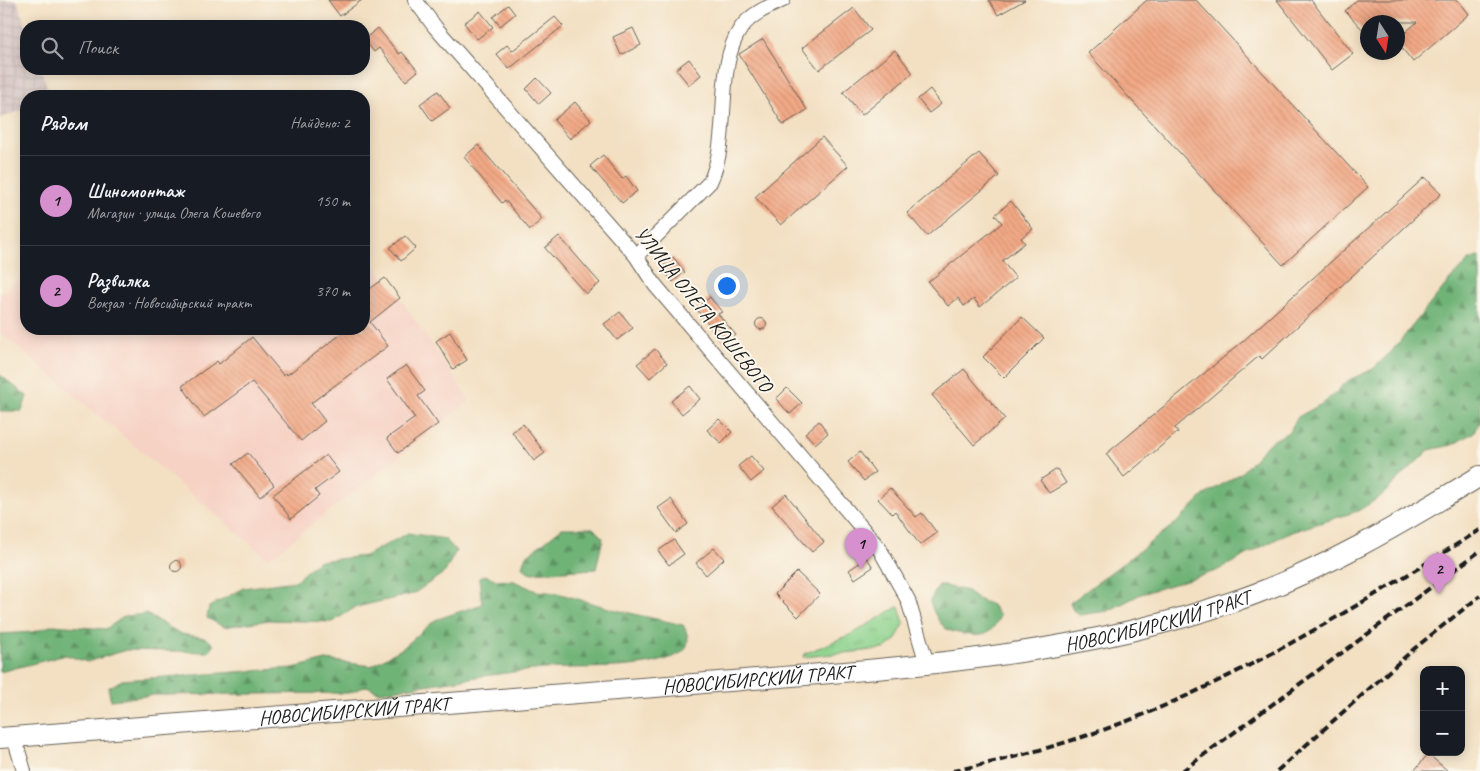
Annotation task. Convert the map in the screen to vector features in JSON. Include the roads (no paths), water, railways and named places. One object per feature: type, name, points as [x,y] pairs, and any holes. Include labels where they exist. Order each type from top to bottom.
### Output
[{"type":"main road","name":"НОВОСИБИРСКИЙ ТРАКТ","points":[[7,738],[927,664],[1038,649],[1130,630],[1235,602],[1295,577],[1406,520],[1480,476]]},
{"type":"street","name":"УЛИЦА ОЛЕГА КОШЕВОГО","points":[[415,0],[434,27],[636,256],[655,285],[879,548],[908,600],[927,664]]},
{"type":"street","points":[[636,256],[710,182],[717,168],[722,140],[731,51],[742,28],[751,18],[783,0]]},
{"type":"street","points":[[7,738],[24,771]]},
{"type":"railway","points":[[953,771],[1023,755],[1068,741],[1135,718],[1180,699],[1225,678],[1312,632],[1480,530]]},
{"type":"railway","points":[[1182,771],[1480,551]]},
{"type":"railway","points":[[1277,771],[1415,648],[1480,596]]},
{"type":"place","name":"Шиномонтаж","points":[[861,569]]},
{"type":"place","name":"Развилка","points":[[1439,594]]}]
